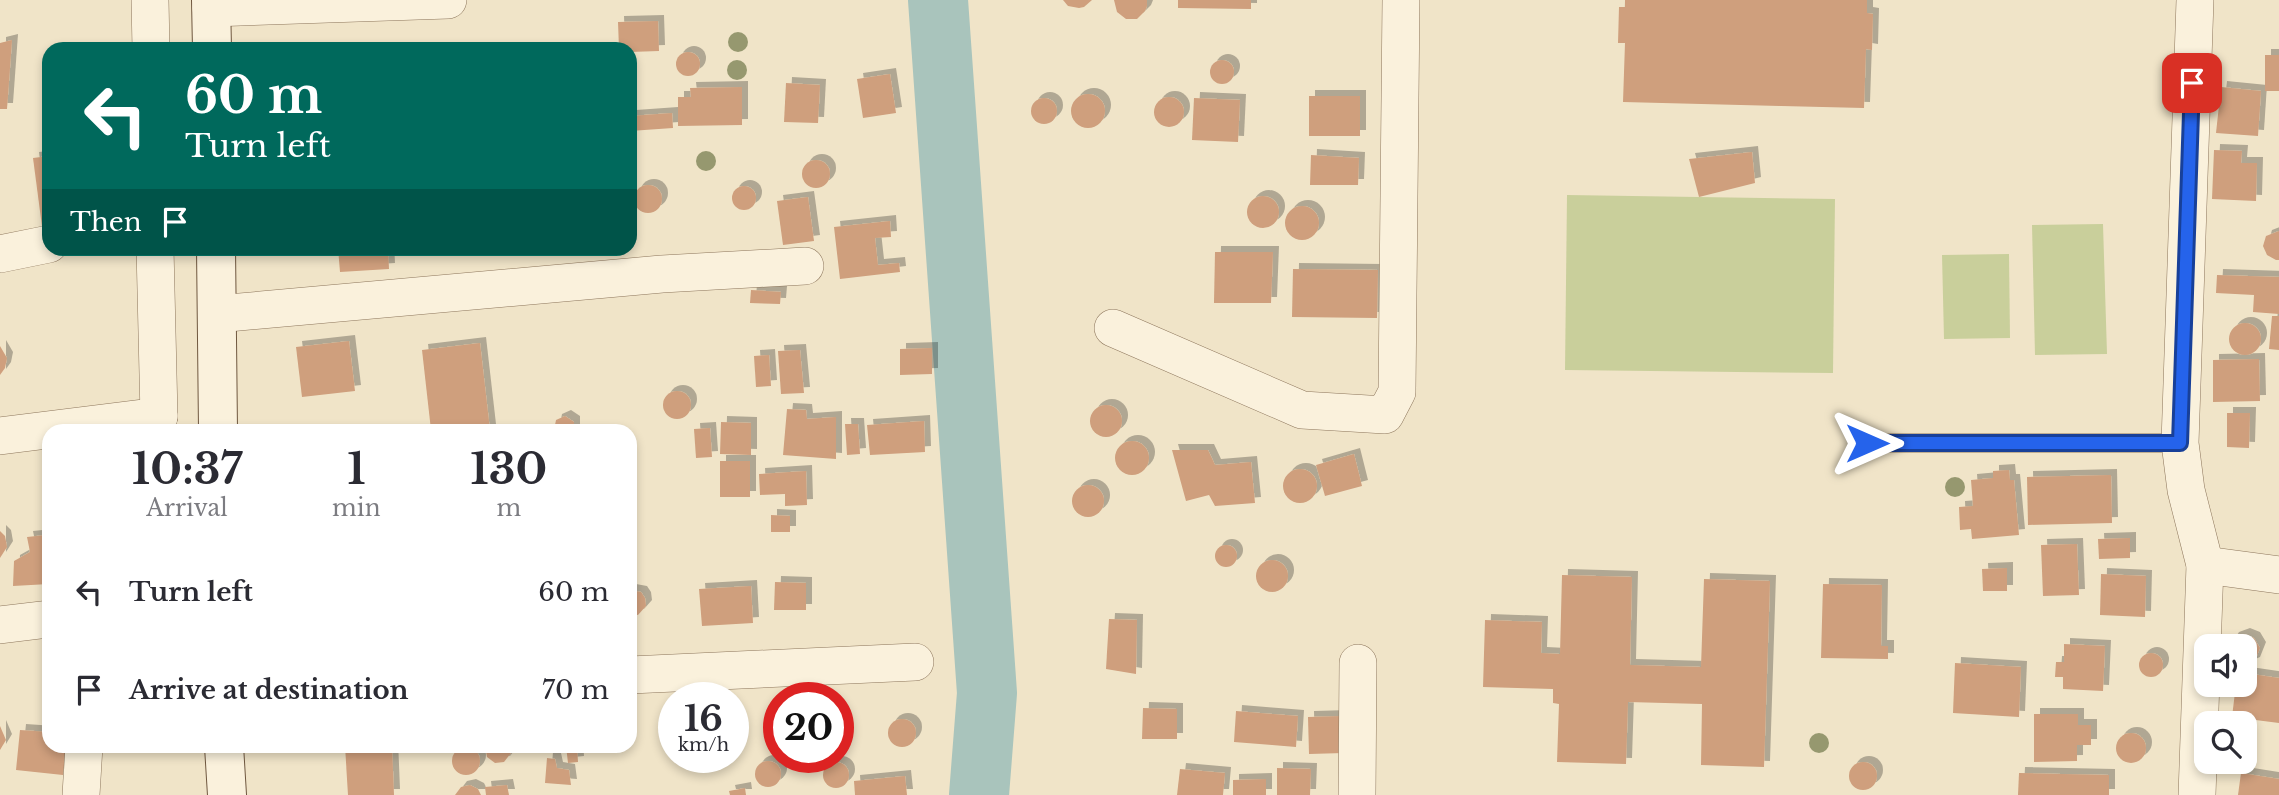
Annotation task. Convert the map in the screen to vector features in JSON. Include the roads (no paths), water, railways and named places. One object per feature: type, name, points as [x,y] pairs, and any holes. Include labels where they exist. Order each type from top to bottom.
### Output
[{"type":"main road","points":[[211,4],[212,42]]},
{"type":"main road","points":[[216,256],[218,424]]},
{"type":"main road","points":[[224,753],[227,795]]},
{"type":"street","points":[[150,0],[151,42]]},
{"type":"street","points":[[211,4],[448,0]]},
{"type":"street","points":[[1113,328],[1302,410],[1385,415],[1397,392],[1401,0]]},
{"type":"street","points":[[2195,0],[2180,443],[2186,490],[2205,565],[2197,795]]},
{"type":"street","points":[[0,254],[42,245]]},
{"type":"street","points":[[155,256],[157,423]]},
{"type":"street","points":[[218,314],[662,274],[805,266]]},
{"type":"street","points":[[0,436],[42,433]]},
{"type":"street","points":[[2205,565],[2279,576]]},
{"type":"street","points":[[0,625],[42,620]]},
{"type":"street","points":[[637,675],[915,662]]},
{"type":"street","points":[[1357,795],[1358,663]]},
{"type":"street","points":[[81,795],[84,753]]},
{"type":"lane","points":[[1867,443],[2180,443]]},
{"type":"waterway","points":[[938,0],[987,693],[979,795]]}]
